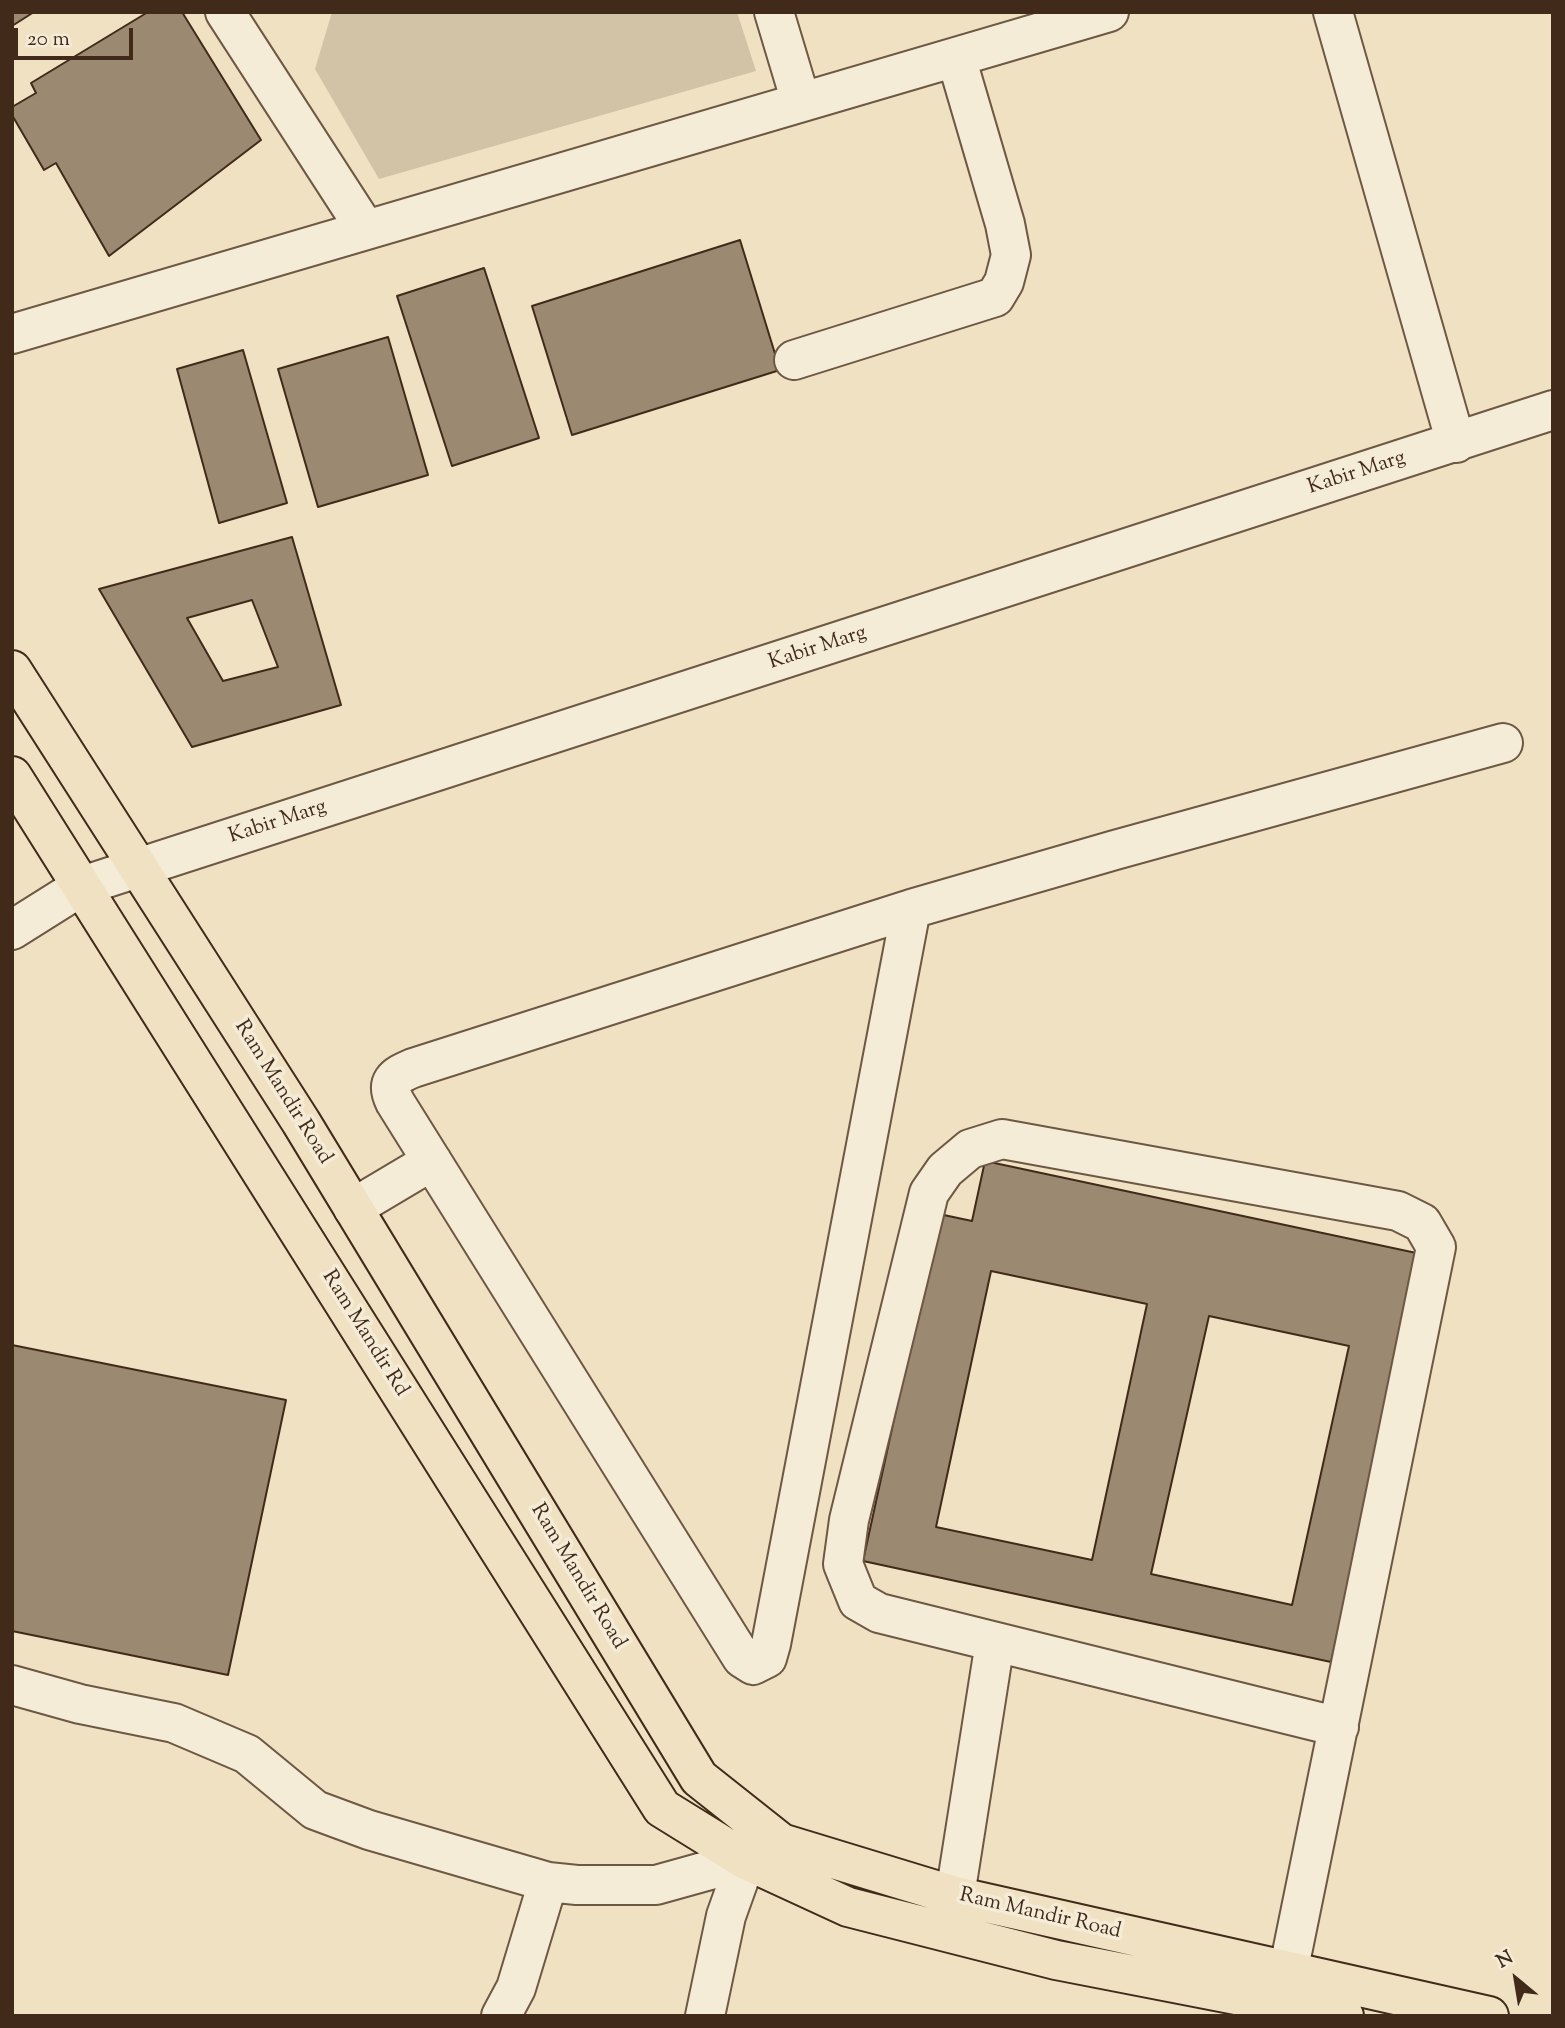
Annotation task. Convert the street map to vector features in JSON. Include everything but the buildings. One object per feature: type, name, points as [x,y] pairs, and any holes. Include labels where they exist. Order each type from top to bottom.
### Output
[{"type":"main road","name":"Ram Mandir Road","points":[[12,670],[301,1122],[699,1778],[781,1843],[955,1896],[1285,1987],[1344,2016]]},
{"type":"main road","name":"Ram Mandir Rd","points":[[12,776],[662,1808],[746,1860],[849,1908]]},
{"type":"main road","points":[[304,1238],[353,1208]]},
{"type":"main road","name":"Ram Mandir Road","points":[[849,1908],[1056,1960],[1285,1987],[1489,2016]]},
{"type":"street","points":[[225,12],[366,230]]},
{"type":"street","points":[[774,12],[802,102]]},
{"type":"street","points":[[12,334],[1109,12]]},
{"type":"street","points":[[1333,12],[1456,443]]},
{"type":"street","points":[[794,360],[995,297],[1004,282],[1011,255],[1005,223],[956,57]]},
{"type":"street","name":"Kabir Marg","points":[[12,930],[82,886],[1553,410]]},
{"type":"street","points":[[911,909],[771,1644],[767,1658],[753,1665],[742,1658],[390,1093],[391,1084],[398,1074],[911,909],[1503,743]]},
{"type":"street","points":[[1285,1987],[1339,1727],[1436,1247],[1422,1223],[1398,1210],[1002,1139],[970,1149],[945,1170],[929,1193],[849,1520],[843,1564],[858,1601],[879,1613],[1339,1727]]},
{"type":"street","points":[[353,1208],[432,1161]]},
{"type":"street","points":[[949,1933],[995,1642]]},
{"type":"street","points":[[12,1685],[80,1704],[174,1723],[247,1754],[315,1810],[369,1830],[548,1882],[577,1885],[656,1885],[746,1860]]},
{"type":"street","points":[[705,2016],[726,1916],[746,1860]]},
{"type":"street","points":[[501,2016],[516,1988],[548,1882]]},
{"type":"shaded area","points":[[332,12],[737,12],[756,71],[379,179],[315,69]]}]
